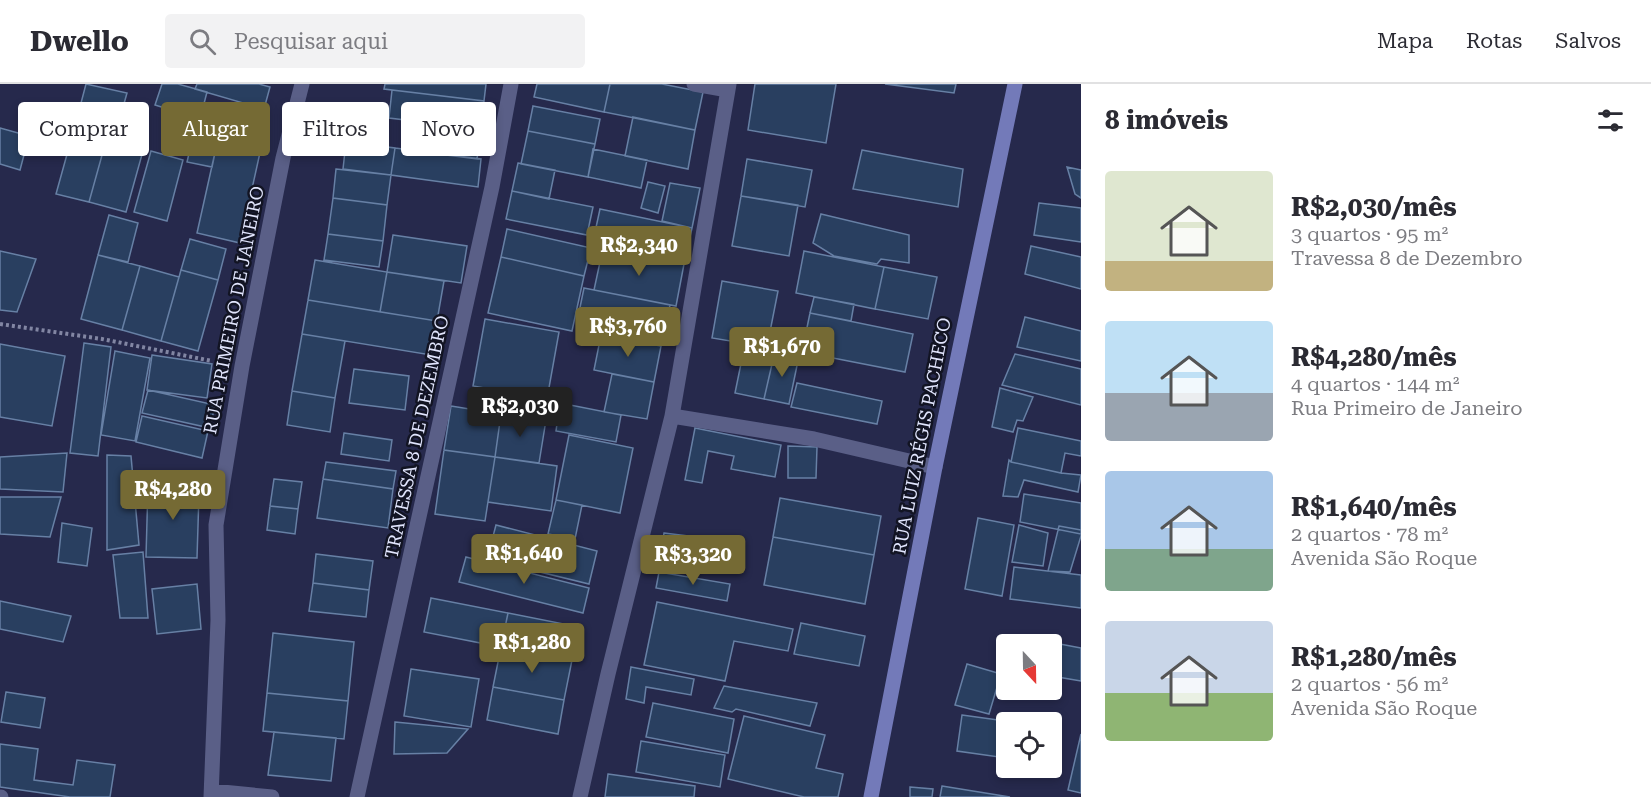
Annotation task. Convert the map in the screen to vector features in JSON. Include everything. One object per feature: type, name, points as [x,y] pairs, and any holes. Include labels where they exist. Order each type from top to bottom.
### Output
[{"type":"main road","name":"RUA LUIZ RÉGIS PACHECO","points":[[871,797],[935,467],[1015,84]]},
{"type":"street","name":"RUA PRIMEIRO DE JANEIRO","points":[[211,794],[218,620],[216,525],[242,366],[283,158],[302,84]]},
{"type":"street","name":"TRAVESSA 8 DE DEZEMBRO","points":[[357,797],[492,187],[511,84]]},
{"type":"street","points":[[580,797],[672,416],[729,87],[694,84]]},
{"type":"street","points":[[672,416],[814,439],[935,467]]},
{"type":"street","points":[[211,794],[272,797]]},
{"type":"path","points":[[0,324],[102,339],[242,366]]},
{"type":"building","points":[[86,84],[127,93],[124,102],[81,102]]},
{"type":"building","points":[[162,84],[178,84],[207,92],[204,102],[161,102],[161,107],[155,105]]},
{"type":"building","points":[[197,84],[259,84],[270,87],[266,102],[240,102],[195,89]]},
{"type":"building","points":[[385,84],[486,84],[484,101],[384,89]]},
{"type":"building","points":[[537,84],[610,84],[604,112],[534,97]]},
{"type":"building","points":[[610,84],[662,84],[703,92],[695,130],[604,112]]},
{"type":"building","points":[[755,84],[836,84],[826,143],[748,130]]},
{"type":"building","points":[[885,84],[956,84],[954,93]]},
{"type":"building","points":[[392,90],[484,101],[401,102],[401,119],[389,118]]},
{"type":"building","points":[[533,106],[600,119],[595,144],[528,131]]},
{"type":"building","points":[[633,117],[695,130],[688,169],[625,156]]},
{"type":"building","points":[[0,128],[18,133],[18,156],[24,156],[20,170],[0,164]]},
{"type":"building","points":[[528,131],[595,144],[588,177],[521,164]]},
{"type":"building","points":[[389,147],[395,148],[391,175],[343,169],[344,156],[389,156]]},
{"type":"building","points":[[395,148],[401,149],[401,156],[458,156],[481,159],[478,187],[391,175]]},
{"type":"building","points":[[593,149],[647,160],[641,188],[588,177]]},
{"type":"building","points":[[862,150],[963,169],[958,207],[853,189]]},
{"type":"building","points":[[151,151],[161,154],[161,156],[183,160],[167,221],[134,212]]},
{"type":"building","points":[[67,156],[102,156],[89,202],[56,194]]},
{"type":"building","points":[[102,156],[142,156],[126,212],[89,202]]},
{"type":"building","points":[[188,156],[214,156],[212,167],[187,162]]},
{"type":"building","points":[[214,156],[259,156],[240,243],[197,233]]},
{"type":"building","points":[[454,156],[477,156],[477,159]]},
{"type":"building","points":[[747,159],[812,170],[805,207],[741,196]]},
{"type":"building","points":[[518,163],[555,170],[549,199],[512,191]]},
{"type":"building","points":[[1067,167],[1081,170],[1081,198],[1075,194]]},
{"type":"building","points":[[336,169],[391,175],[387,205],[333,198]]},
{"type":"building","points":[[648,182],[665,186],[658,213],[641,208]]},
{"type":"building","points":[[670,183],[700,188],[692,228],[662,221]]},
{"type":"building","points":[[512,191],[593,207],[587,235],[506,219]]},
{"type":"building","points":[[741,196],[798,205],[789,256],[732,246]]},
{"type":"building","points":[[333,198],[387,205],[383,241],[328,234]]},
{"type":"building","points":[[1039,203],[1081,208],[1081,242],[1034,235]]},
{"type":"building","points":[[600,209],[692,228],[684,264],[592,246]]},
{"type":"building","points":[[821,214],[909,235],[909,263],[881,259],[877,264],[834,256],[813,243]]},
{"type":"building","points":[[109,215],[138,223],[128,262],[98,255]]},
{"type":"building","points":[[507,229],[591,248],[584,276],[501,257]]},
{"type":"building","points":[[328,234],[383,241],[379,267],[324,260]]},
{"type":"building","points":[[393,235],[467,246],[461,283],[387,272]]},
{"type":"building","points":[[190,239],[226,249],[218,280],[181,270]]},
{"type":"building","points":[[1031,246],[1081,257],[1081,289],[1025,274]]},
{"type":"building","points":[[603,248],[684,264],[676,306],[594,290]]},
{"type":"building","points":[[0,251],[36,259],[17,312],[0,310]]},
{"type":"building","points":[[804,251],[884,267],[875,309],[796,293]]},
{"type":"building","points":[[98,255],[140,266],[122,330],[81,319]]},
{"type":"building","points":[[501,257],[584,276],[572,331],[488,313]]},
{"type":"building","points":[[315,260],[387,272],[380,312],[308,300]]},
{"type":"building","points":[[140,266],[179,277],[161,341],[122,330]]},
{"type":"building","points":[[884,267],[937,277],[928,319],[875,309]]},
{"type":"building","points":[[181,270],[218,280],[198,351],[161,341]]},
{"type":"building","points":[[387,272],[444,281],[437,321],[380,312]]},
{"type":"building","points":[[722,281],[778,291],[767,347],[712,338]]},
{"type":"building","points":[[584,288],[670,305],[663,340],[577,322]]},
{"type":"building","points":[[814,297],[854,304],[851,321],[810,313]]},
{"type":"building","points":[[308,300],[437,321],[431,355],[302,334]]},
{"type":"building","points":[[810,313],[913,334],[905,372],[802,352]]},
{"type":"building","points":[[1025,317],[1081,331],[1081,361],[1017,347]]},
{"type":"building","points":[[485,319],[559,332],[547,399],[473,386]]},
{"type":"building","points":[[302,334],[345,341],[335,398],[292,391]]},
{"type":"building","points":[[601,335],[661,346],[654,382],[594,370]]},
{"type":"building","points":[[84,343],[111,347],[98,456],[70,453]]},
{"type":"building","points":[[0,344],[65,356],[52,426],[0,417]]},
{"type":"building","points":[[745,344],[775,351],[764,399],[735,393]]},
{"type":"building","points":[[115,351],[150,358],[135,441],[101,435]]},
{"type":"building","points":[[775,351],[799,356],[789,404],[764,399]]},
{"type":"building","points":[[1015,354],[1081,369],[1081,405],[1002,385]]},
{"type":"building","points":[[152,355],[212,364],[207,398],[147,390]]},
{"type":"building","points":[[354,369],[409,376],[405,410],[349,403]]},
{"type":"building","points":[[612,374],[654,382],[647,419],[604,412]]},
{"type":"building","points":[[797,383],[882,401],[877,424],[791,407]]},
{"type":"building","points":[[1000,388],[1033,397],[1023,421],[1017,420],[1013,432],[992,427]]},
{"type":"building","points":[[148,390],[215,405],[210,428],[142,413]]},
{"type":"building","points":[[292,391],[335,398],[330,432],[287,425]]},
{"type":"building","points":[[560,403],[621,415],[616,442],[556,431]]},
{"type":"building","points":[[451,406],[501,414],[495,457],[444,450]]},
{"type":"building","points":[[501,414],[546,420],[539,463],[495,457]]},
{"type":"building","points":[[142,416],[208,431],[202,458],[136,442]]},
{"type":"building","points":[[695,428],[781,445],[775,477],[731,469],[734,456],[708,451],[702,483],[685,480]]},
{"type":"building","points":[[1018,428],[1081,441],[1081,456],[1065,453],[1061,473],[1011,462]]},
{"type":"building","points":[[344,433],[392,440],[389,461],[341,454]]},
{"type":"building","points":[[569,435],[633,448],[620,513],[556,500]]},
{"type":"building","points":[[788,446],[817,447],[816,478],[788,478]]},
{"type":"building","points":[[444,450],[495,457],[485,521],[435,514]]},
{"type":"building","points":[[67,453],[63,492],[0,489],[0,457]]},
{"type":"building","points":[[107,455],[131,456],[139,545],[107,550]]},
{"type":"building","points":[[495,457],[557,466],[551,511],[488,502]]},
{"type":"building","points":[[1009,460],[1061,473],[1081,475],[1078,492],[1024,480],[1018,497],[1003,496]]},
{"type":"building","points":[[326,462],[396,471],[393,489],[323,479]]},
{"type":"building","points":[[274,479],[302,482],[298,509],[270,506]]},
{"type":"building","points":[[323,479],[393,489],[388,528],[317,518]]},
{"type":"building","points":[[148,485],[202,486],[199,494],[197,558],[146,557]]},
{"type":"building","points":[[1024,494],[1081,503],[1081,534],[1020,522]]},
{"type":"building","points":[[0,497],[61,497],[50,537],[0,534]]},
{"type":"building","points":[[780,498],[881,516],[874,555],[773,537]]},
{"type":"building","points":[[556,500],[582,505],[575,539],[548,534]]},
{"type":"building","points":[[270,506],[298,509],[295,534],[267,530]]},
{"type":"building","points":[[978,518],[1014,525],[1002,596],[965,589]]},
{"type":"building","points":[[62,523],[92,528],[87,566],[58,562]]},
{"type":"building","points":[[496,525],[597,551],[589,584],[487,559]]},
{"type":"building","points":[[1019,525],[1048,533],[1043,566],[1012,562]]},
{"type":"building","points":[[1059,526],[1081,530],[1070,572],[1048,571]]},
{"type":"building","points":[[664,533],[730,541],[716,566],[660,560]]},
{"type":"building","points":[[773,537],[874,555],[865,604],[764,585]]},
{"type":"building","points":[[143,552],[148,618],[120,618],[113,555]]},
{"type":"building","points":[[316,554],[373,561],[369,590],[313,583]]},
{"type":"building","points":[[466,557],[589,588],[583,613],[459,582]]},
{"type":"building","points":[[1014,567],[1081,575],[1081,608],[1010,599]]},
{"type":"building","points":[[659,572],[730,584],[727,601],[656,588]]},
{"type":"building","points":[[313,583],[369,590],[366,617],[309,611]]},
{"type":"building","points":[[197,584],[201,629],[157,634],[152,589]]},
{"type":"building","points":[[431,598],[508,613],[501,647],[424,632]]},
{"type":"building","points":[[0,601],[71,616],[63,642],[0,629]]},
{"type":"building","points":[[657,602],[793,629],[788,651],[734,641],[725,681],[644,665]]},
{"type":"building","points":[[508,613],[579,627],[572,660],[501,647]]},
{"type":"building","points":[[801,623],[865,636],[859,666],[794,654]]},
{"type":"building","points":[[273,633],[354,642],[348,701],[267,693]]},
{"type":"building","points":[[1062,644],[1081,648],[1081,681],[1062,678]]},
{"type":"building","points":[[501,647],[572,660],[564,700],[493,687]]},
{"type":"building","points":[[967,664],[996,673],[996,691],[989,714],[955,705]]},
{"type":"building","points":[[631,667],[694,679],[691,695],[646,687],[644,703],[626,699]]},
{"type":"building","points":[[411,669],[479,679],[471,727],[404,716]]},
{"type":"building","points":[[724,686],[817,703],[810,726],[736,709],[732,712],[714,708]]},
{"type":"building","points":[[493,687],[564,700],[558,734],[487,720]]},
{"type":"building","points":[[6,692],[45,698],[40,728],[1,722]]},
{"type":"building","points":[[267,693],[348,701],[344,739],[263,731]]},
{"type":"building","points":[[653,703],[734,719],[728,753],[646,737]]},
{"type":"building","points":[[962,715],[996,720],[996,757],[957,751]]},
{"type":"building","points":[[744,716],[825,735],[816,768],[843,774],[838,797],[804,797],[728,779]]},
{"type":"building","points":[[395,722],[468,729],[447,753],[394,754]]},
{"type":"building","points":[[274,732],[336,738],[331,781],[268,775]]},
{"type":"building","points":[[1081,734],[1081,793],[1068,790]]},
{"type":"building","points":[[641,741],[725,755],[720,787],[636,772]]},
{"type":"building","points":[[0,744],[38,749],[34,780],[73,785],[77,760],[115,765],[110,797],[70,797],[0,787]]},
{"type":"building","points":[[608,774],[695,786],[694,797],[605,797]]},
{"type":"building","points":[[942,786],[1010,797],[940,797]]},
{"type":"building","points":[[910,787],[933,789],[932,797],[910,797]]}]
